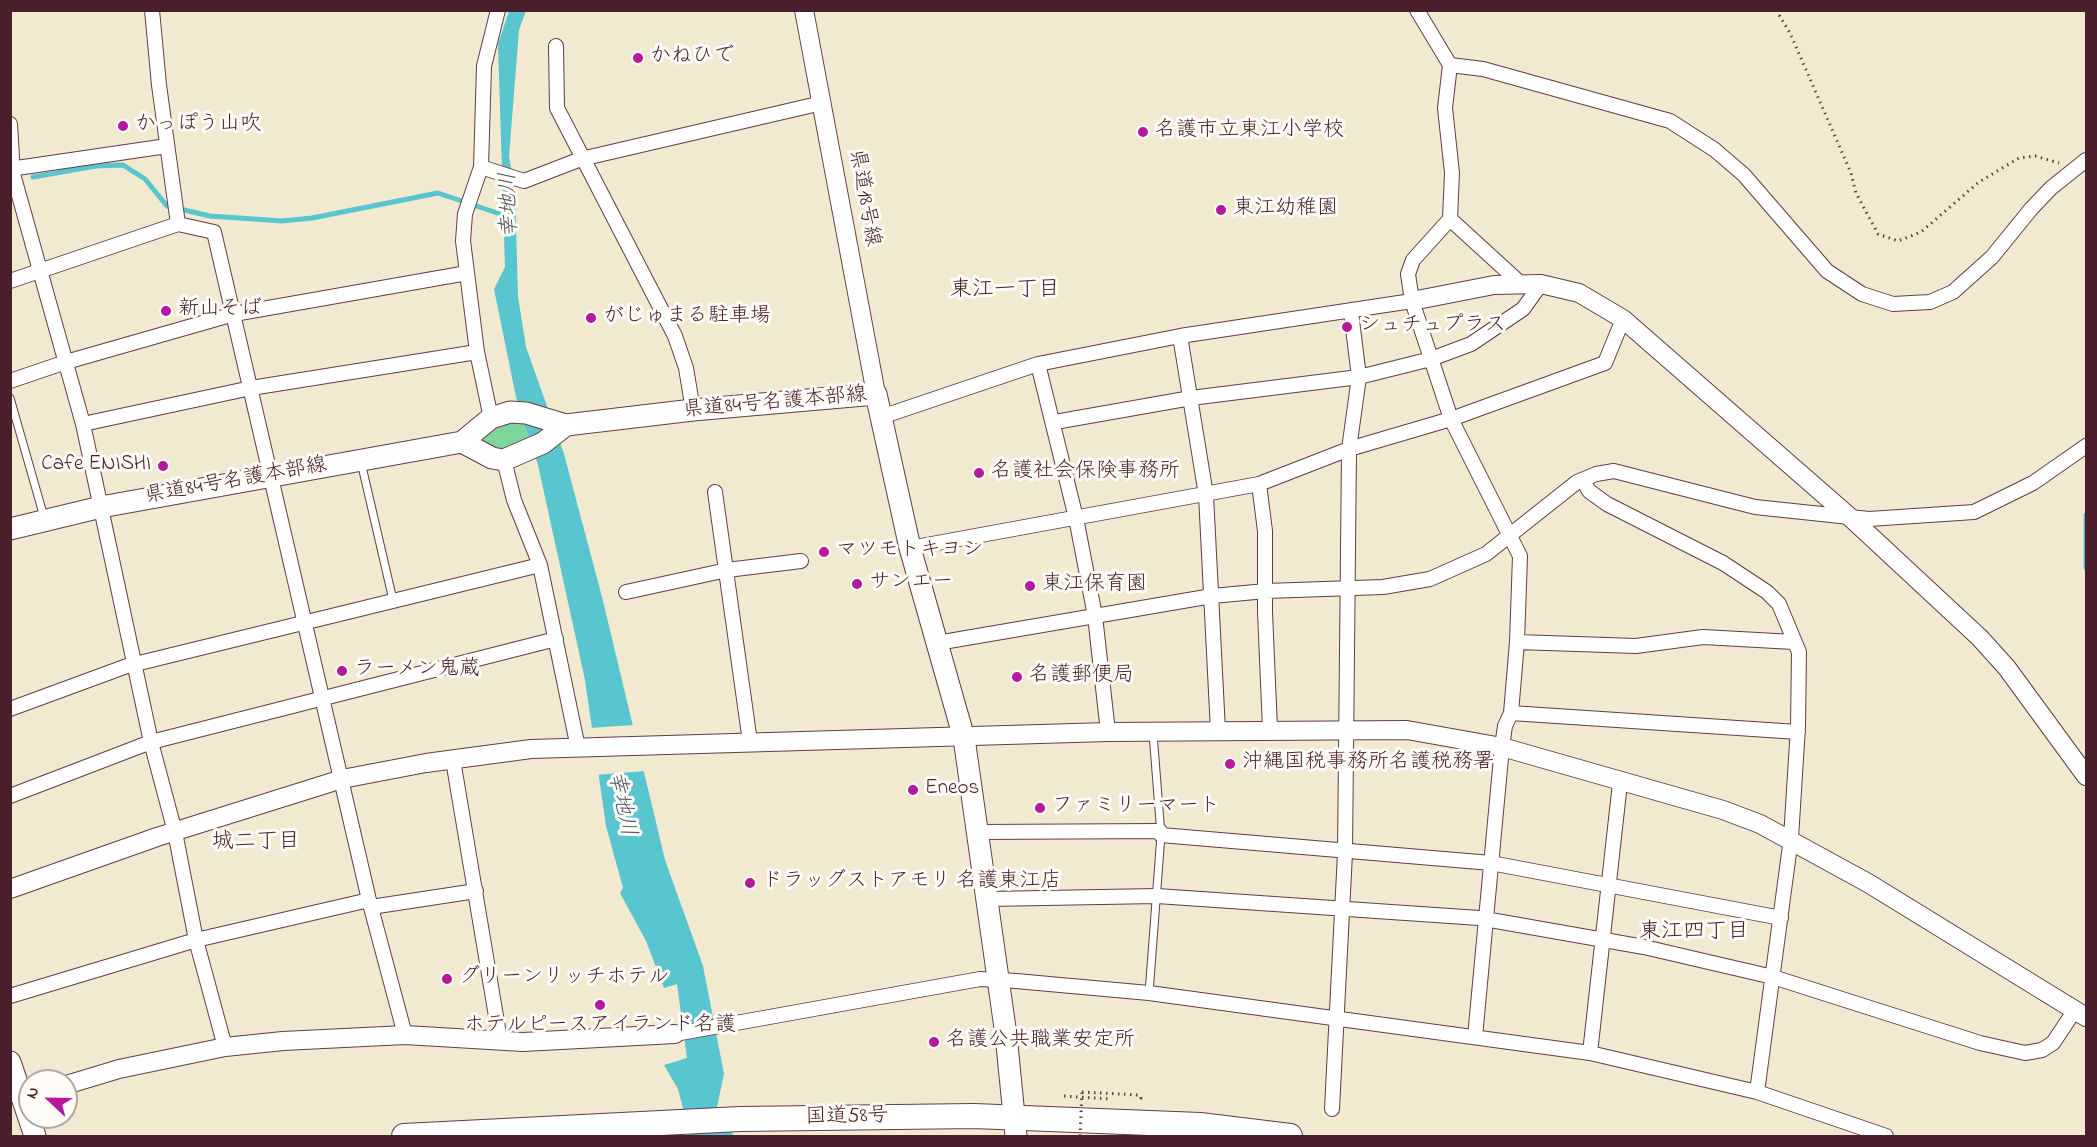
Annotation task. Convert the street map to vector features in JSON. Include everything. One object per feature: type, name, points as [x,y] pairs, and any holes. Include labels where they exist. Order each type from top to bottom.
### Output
[{"type":"highway","name":"国道58号","points":[[404,1137],[740,1119],[1016,1126],[1200,1125],[1290,1137]]},
{"type":"main road","name":"県道84号名護本部線","points":[[10,529],[101,507],[462,442],[491,418],[517,412],[566,425],[693,410],[876,394],[910,548],[964,738],[988,898],[1016,1126]]},
{"type":"main road","points":[[462,442],[492,458],[504,460],[543,443],[566,425]]},
{"type":"main road","points":[[10,1062],[18,1087]]},
{"type":"street","points":[[152,10],[178,224]]},
{"type":"street","points":[[491,418],[477,352],[463,242],[465,214],[487,169],[484,66],[498,10]]},
{"type":"street","name":"県道18号線","points":[[804,10],[876,394]]},
{"type":"street","points":[[1417,10],[1450,65],[1446,108],[1452,173],[1450,219],[1413,260],[1408,274],[1412,301],[1451,419],[1520,556],[1517,642],[1511,713],[1505,726],[1502,747],[1475,1036]]},
{"type":"street","points":[[556,46],[557,108],[581,159],[675,336],[686,368],[693,410]]},
{"type":"street","points":[[1450,65],[1483,69],[1670,121],[1715,150],[1744,175],[1827,271],[1862,294],[1893,304],[1930,302],[1962,285],[1992,257],[2031,208],[2086,160]]},
{"type":"street","points":[[487,169],[524,181],[581,159],[822,103]]},
{"type":"street","points":[[10,124],[12,169],[83,424],[151,742],[175,832],[196,940],[225,1047]]},
{"type":"street","points":[[12,169],[167,146]]},
{"type":"street","points":[[1450,219],[1520,283]]},
{"type":"street","points":[[10,281],[40,273],[178,224],[214,232],[307,621],[370,904],[405,1035]]},
{"type":"street","points":[[10,381],[66,362],[234,314],[467,273]]},
{"type":"street","points":[[881,417],[1038,364],[1180,336],[1351,312],[1520,283],[1541,284],[1580,293],[1623,319],[1852,519],[1980,638],[2007,668],[2086,776]]},
{"type":"street","points":[[1055,422],[1191,398],[1359,377],[1431,359],[1471,344],[1523,309],[1541,284]]},
{"type":"street","points":[[1332,1109],[1345,852],[1349,448],[1359,377],[1351,312]]},
{"type":"street","points":[[910,548],[1206,495],[1259,483],[1349,448],[1451,419],[1605,363],[1623,319]]},
{"type":"street","points":[[1180,336],[1206,495],[1218,731]]},
{"type":"street","points":[[83,424],[251,388],[477,352]]},
{"type":"street","points":[[1038,364],[1055,422],[1095,616],[1108,732]]},
{"type":"street","points":[[937,643],[1212,596],[1266,591],[1383,587],[1430,579],[1486,554],[1583,480],[1596,474],[1614,471],[1755,507],[1852,519],[1974,512],[2033,483],[2086,446]]},
{"type":"street","points":[[504,460],[513,500],[540,565],[582,748]]},
{"type":"street","points":[[1583,480],[1589,491],[1607,504],[1723,563],[1767,592],[1779,604],[1799,652],[1798,732],[1791,838],[1757,1092]]},
{"type":"street","points":[[1259,483],[1265,531],[1270,729]]},
{"type":"street","points":[[715,492],[750,742]]},
{"type":"street","points":[[626,592],[727,570],[801,561]]},
{"type":"street","points":[[10,709],[136,664],[540,565]]},
{"type":"street","points":[[1517,642],[1636,646],[1703,637],[1794,642]]},
{"type":"street","points":[[10,796],[151,742],[556,639]]},
{"type":"street","points":[[1511,713],[1798,732]]},
{"type":"street","points":[[10,889],[175,832],[342,780],[531,749],[1108,732],[1345,728],[1407,730],[1502,747],[1620,783],[1723,810],[1791,838],[2081,1014],[2053,1043],[2042,1050],[2025,1053],[1980,1043],[1773,976],[1604,940],[1486,920],[1157,896],[988,898]]},
{"type":"street","points":[[453,760],[500,1040]]},
{"type":"street","points":[[1590,1053],[1620,783]]},
{"type":"street","points":[[979,832],[1160,833],[1345,852],[1491,863],[1781,918]]},
{"type":"street","points":[[10,996],[196,940],[370,904],[476,891]]},
{"type":"street","points":[[78,1081],[119,1069],[225,1047],[405,1035],[523,1042],[675,1034],[980,979],[1149,993],[1590,1053],[1757,1092],[1886,1137]]},
{"type":"lane","points":[[10,398],[45,520]]},
{"type":"lane","points":[[360,460],[393,600]]},
{"type":"lane","points":[[1149,993],[1160,833],[1153,733]]},
{"type":"path","points":[[1776,10],[1790,33],[1851,173],[1856,193],[1878,234],[1898,241],[1921,232],[1979,182],[2019,158],[2036,156],[2075,168]]},
{"type":"path","points":[[1064,1096],[1138,1101],[1141,1098],[1138,1095],[1082,1092],[1080,1137]]},
{"type":"green space","points":[[517,417],[540,432],[508,453],[480,442],[482,434]]},
{"type":"water","name":"幸地川","points":[[509,11],[526,11],[519,30],[509,156],[515,191],[518,297],[526,347],[564,454],[603,601],[665,860],[703,966],[724,1074],[717,1107],[734,1136],[690,1136],[678,1089],[664,1065],[687,1058],[677,984],[664,988],[646,941],[620,893],[623,888],[606,826],[585,680],[538,465],[516,397],[494,289],[505,267],[498,44]]},
{"type":"pier","points":[[634,725],[645,771],[595,775],[589,728]]},
{"type":"waterway","name":"幸地川","points":[[33,177],[96,166],[123,165],[145,179],[167,206],[210,216],[282,221],[312,218],[438,193],[509,217]]},
{"type":"waterway","points":[[2086,515],[2086,568]]},
{"type":"place","name":"かねひで","points":[[638,58]]},
{"type":"place","name":"かっぽう山吹","points":[[123,126]]},
{"type":"place","name":"名護市立東江小学校","points":[[1143,132]]},
{"type":"place","name":"東江幼稚園","points":[[1221,210]]},
{"type":"place","name":"新山そば","points":[[166,311]]},
{"type":"place","name":"がじゅまる駐車場","points":[[591,318]]},
{"type":"place","name":"シュチュプラス","points":[[1347,327]]},
{"type":"place","name":"Cafe ENISHI","points":[[163,466]]},
{"type":"place","name":"名護社会保険事務所","points":[[979,473]]},
{"type":"place","name":"マツモトキヨシ","points":[[824,552]]},
{"type":"place","name":"サンエー","points":[[857,584]]},
{"type":"place","name":"東江保育園","points":[[1030,586]]},
{"type":"place","name":"ラーメン鬼蔵","points":[[342,671]]},
{"type":"place","name":"名護郵便局","points":[[1017,677]]},
{"type":"place","name":"沖縄国税事務所名護税務署","points":[[1230,764]]},
{"type":"place","name":"Eneos","points":[[913,790]]},
{"type":"place","name":"ファミリーマート","points":[[1040,808]]},
{"type":"place","name":"ドラッグストアモリ 名護東江店","points":[[750,883]]},
{"type":"place","name":"グリーンリッチホテル","points":[[447,979]]},
{"type":"place","name":"ホテルピースアイランド名護","points":[[600,1005]]},
{"type":"place","name":"名護公共職業安定所","points":[[934,1042]]},
{"type":"district","name":"東江一丁目","points":[[1005,291]]},
{"type":"district","name":"城二丁目","points":[[256,843]]},
{"type":"district","name":"東江四丁目","points":[[1694,933]]}]
